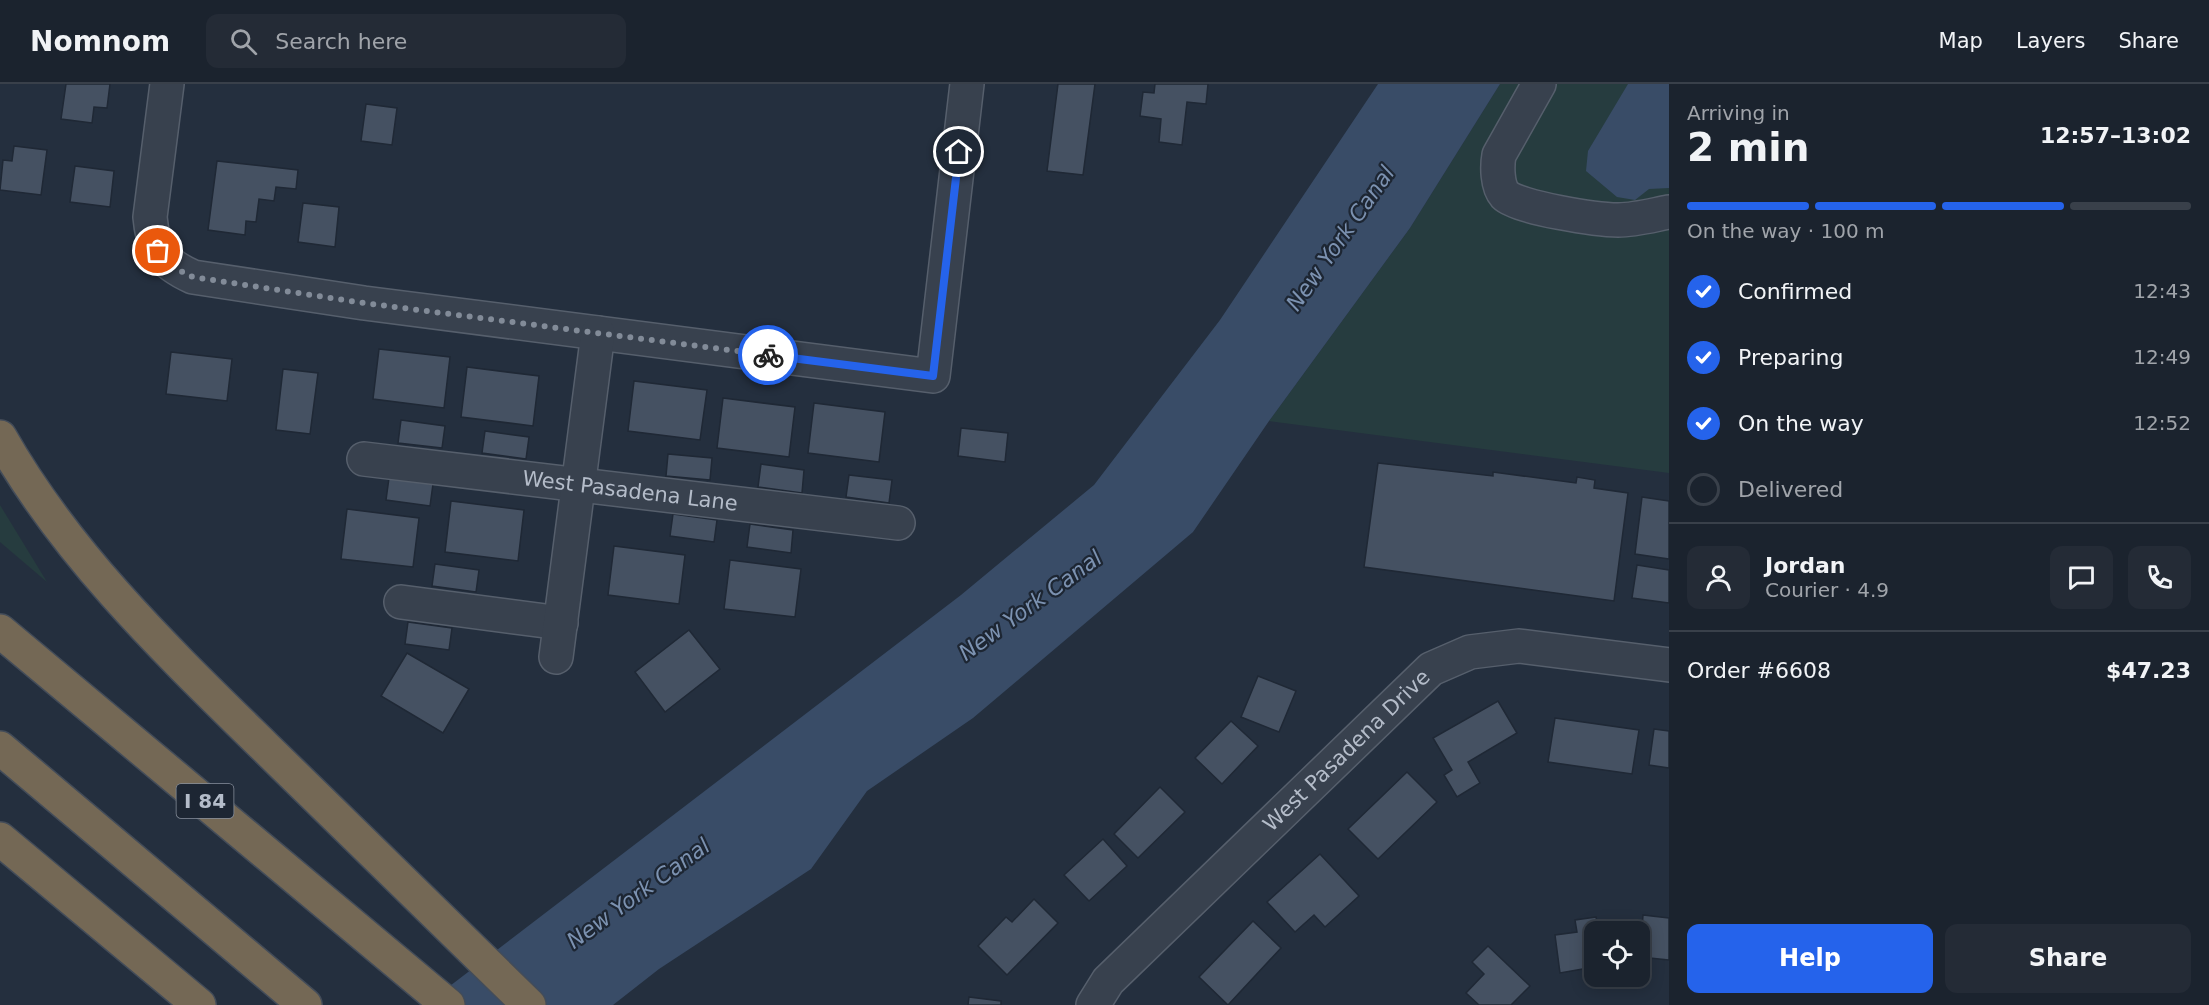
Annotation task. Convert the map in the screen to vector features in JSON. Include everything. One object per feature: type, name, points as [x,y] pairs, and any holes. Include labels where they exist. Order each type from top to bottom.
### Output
[{"type":"highway","points":[[0,437],[16,466],[76,549],[150,633],[529,1005]]},
{"type":"highway","name":"I 84","points":[[0,631],[448,1005]]},
{"type":"highway","points":[[0,748],[305,1005]]},
{"type":"highway","points":[[0,839],[199,1005]]},
{"type":"street","points":[[167,84],[150,217],[152,237],[158,251],[172,267],[193,277],[364,303],[933,376],[967,84]]},
{"type":"street","points":[[1539,84],[1499,155],[1496,166],[1504,194],[1514,201],[1541,209],[1618,220],[1669,212]]},
{"type":"street","points":[[556,657],[598,333]]},
{"type":"street","name":"West Pasadena Lane","points":[[364,459],[898,523]]},
{"type":"street","points":[[400,602],[561,623]]},
{"type":"street","name":"West Pasadena Drive","points":[[1093,1005],[1108,981],[1431,669],[1470,652],[1519,646],[1669,665]]},
{"type":"green space","points":[[1500,84],[1669,84],[1669,473],[1269,421],[1410,228]]},
{"type":"green space","points":[[0,505],[47,582],[0,542]]},
{"type":"water","name":"New York Canal","points":[[1378,84],[1500,84],[1410,228],[1269,421],[1193,532],[973,718],[867,791],[811,869],[659,969],[613,1005],[425,1005],[961,595],[1094,485],[1220,320]]},
{"type":"water","points":[[1628,84],[1669,84],[1669,188],[1649,189],[1635,200],[1617,197],[1586,171],[1588,151]]},
{"type":"building","points":[[66,84],[110,84],[107,108],[94,107],[92,123],[61,119]]},
{"type":"building","points":[[1058,84],[1095,84],[1083,175],[1047,171]]},
{"type":"building","points":[[1155,84],[1208,84],[1206,104],[1187,102],[1182,145],[1159,142],[1161,119],[1140,116],[1143,92],[1154,93]]},
{"type":"building","points":[[366,104],[397,108],[392,145],[361,141]]},
{"type":"building","points":[[14,146],[47,150],[41,195],[0,190],[3,160],[12,161]]},
{"type":"building","points":[[217,161],[298,170],[296,189],[276,187],[274,201],[259,199],[256,222],[246,221],[245,235],[208,230]]},
{"type":"building","points":[[75,166],[114,171],[110,207],[70,202]]},
{"type":"building","points":[[303,203],[339,207],[335,247],[298,242]]},
{"type":"building","points":[[379,349],[450,357],[444,408],[373,399]]},
{"type":"building","points":[[171,352],[232,359],[227,401],[166,394]]},
{"type":"building","points":[[467,367],[539,376],[533,426],[461,417]]},
{"type":"building","points":[[283,369],[318,373],[310,434],[276,430]]},
{"type":"building","points":[[634,381],[707,390],[700,440],[628,431]]},
{"type":"building","points":[[723,398],[795,407],[789,457],[717,448]]},
{"type":"building","points":[[814,403],[885,412],[879,462],[808,453]]},
{"type":"building","points":[[401,420],[445,426],[442,448],[398,443]]},
{"type":"building","points":[[961,428],[1008,433],[1005,462],[958,456]]},
{"type":"building","points":[[485,431],[529,437],[526,459],[482,453]]},
{"type":"building","points":[[668,454],[712,458],[710,480],[666,476]]},
{"type":"building","points":[[1378,463],[1493,476],[1493,472],[1576,483],[1577,477],[1595,480],[1594,488],[1628,493],[1614,601],[1364,567]]},
{"type":"building","points":[[761,464],[804,470],[802,493],[758,487]]},
{"type":"building","points":[[849,475],[892,480],[889,503],[846,497]]},
{"type":"building","points":[[389,478],[433,484],[430,506],[386,500]]},
{"type":"building","points":[[1642,497],[1669,501],[1669,559],[1635,554]]},
{"type":"building","points":[[451,501],[524,510],[518,561],[445,552]]},
{"type":"building","points":[[347,509],[419,518],[413,567],[341,559]]},
{"type":"building","points":[[673,514],[717,520],[714,542],[670,536]]},
{"type":"building","points":[[750,524],[793,530],[791,553],[747,547]]},
{"type":"building","points":[[614,546],[685,555],[679,604],[608,595]]},
{"type":"building","points":[[730,560],[801,569],[795,617],[724,609]]},
{"type":"building","points":[[435,564],[479,570],[476,592],[432,586]]},
{"type":"building","points":[[1637,565],[1669,570],[1669,603],[1632,598]]},
{"type":"building","points":[[408,622],[452,628],[449,650],[405,644]]},
{"type":"building","points":[[689,630],[720,669],[665,712],[635,672]]},
{"type":"building","points":[[407,653],[469,689],[443,733],[381,696]]},
{"type":"building","points":[[1258,676],[1296,691],[1279,732],[1241,717]]},
{"type":"building","points":[[1498,701],[1517,733],[1468,762],[1480,783],[1457,797],[1444,775],[1452,770],[1433,738]]},
{"type":"building","points":[[1555,718],[1639,730],[1632,774],[1548,762]]},
{"type":"building","points":[[1231,721],[1258,746],[1222,784],[1195,758]]},
{"type":"building","points":[[1654,729],[1669,731],[1669,768],[1649,765]]},
{"type":"building","points":[[1407,772],[1437,802],[1378,859],[1348,829]]},
{"type":"building","points":[[1160,787],[1185,812],[1138,858],[1114,834]]},
{"type":"building","points":[[1103,839],[1127,866],[1089,901],[1064,875]]},
{"type":"building","points":[[1320,854],[1359,896],[1325,927],[1314,915],[1295,932],[1267,902]]},
{"type":"building","points":[[1034,899],[1058,923],[1007,975],[978,946],[1006,917],[1012,922]]},
{"type":"building","points":[[1643,915],[1669,918],[1669,960],[1650,958],[1650,921],[1643,921]]},
{"type":"building","points":[[1596,917],[1597,921],[1584,921],[1584,969],[1560,973],[1555,935],[1577,932],[1575,920]]},
{"type":"building","points":[[1253,921],[1281,948],[1228,1005],[1199,977]]},
{"type":"building","points":[[1488,946],[1530,986],[1511,1005],[1479,1005],[1466,993],[1484,974],[1472,962]]},
{"type":"building","points":[[969,997],[1001,1001],[1001,1005],[968,1005]]},
{"type":"way so far","points":[[158,251],[172,267],[193,277],[364,303],[768,355]]},
{"type":"route","points":[[768,355],[933,376],[959,152]]}]
